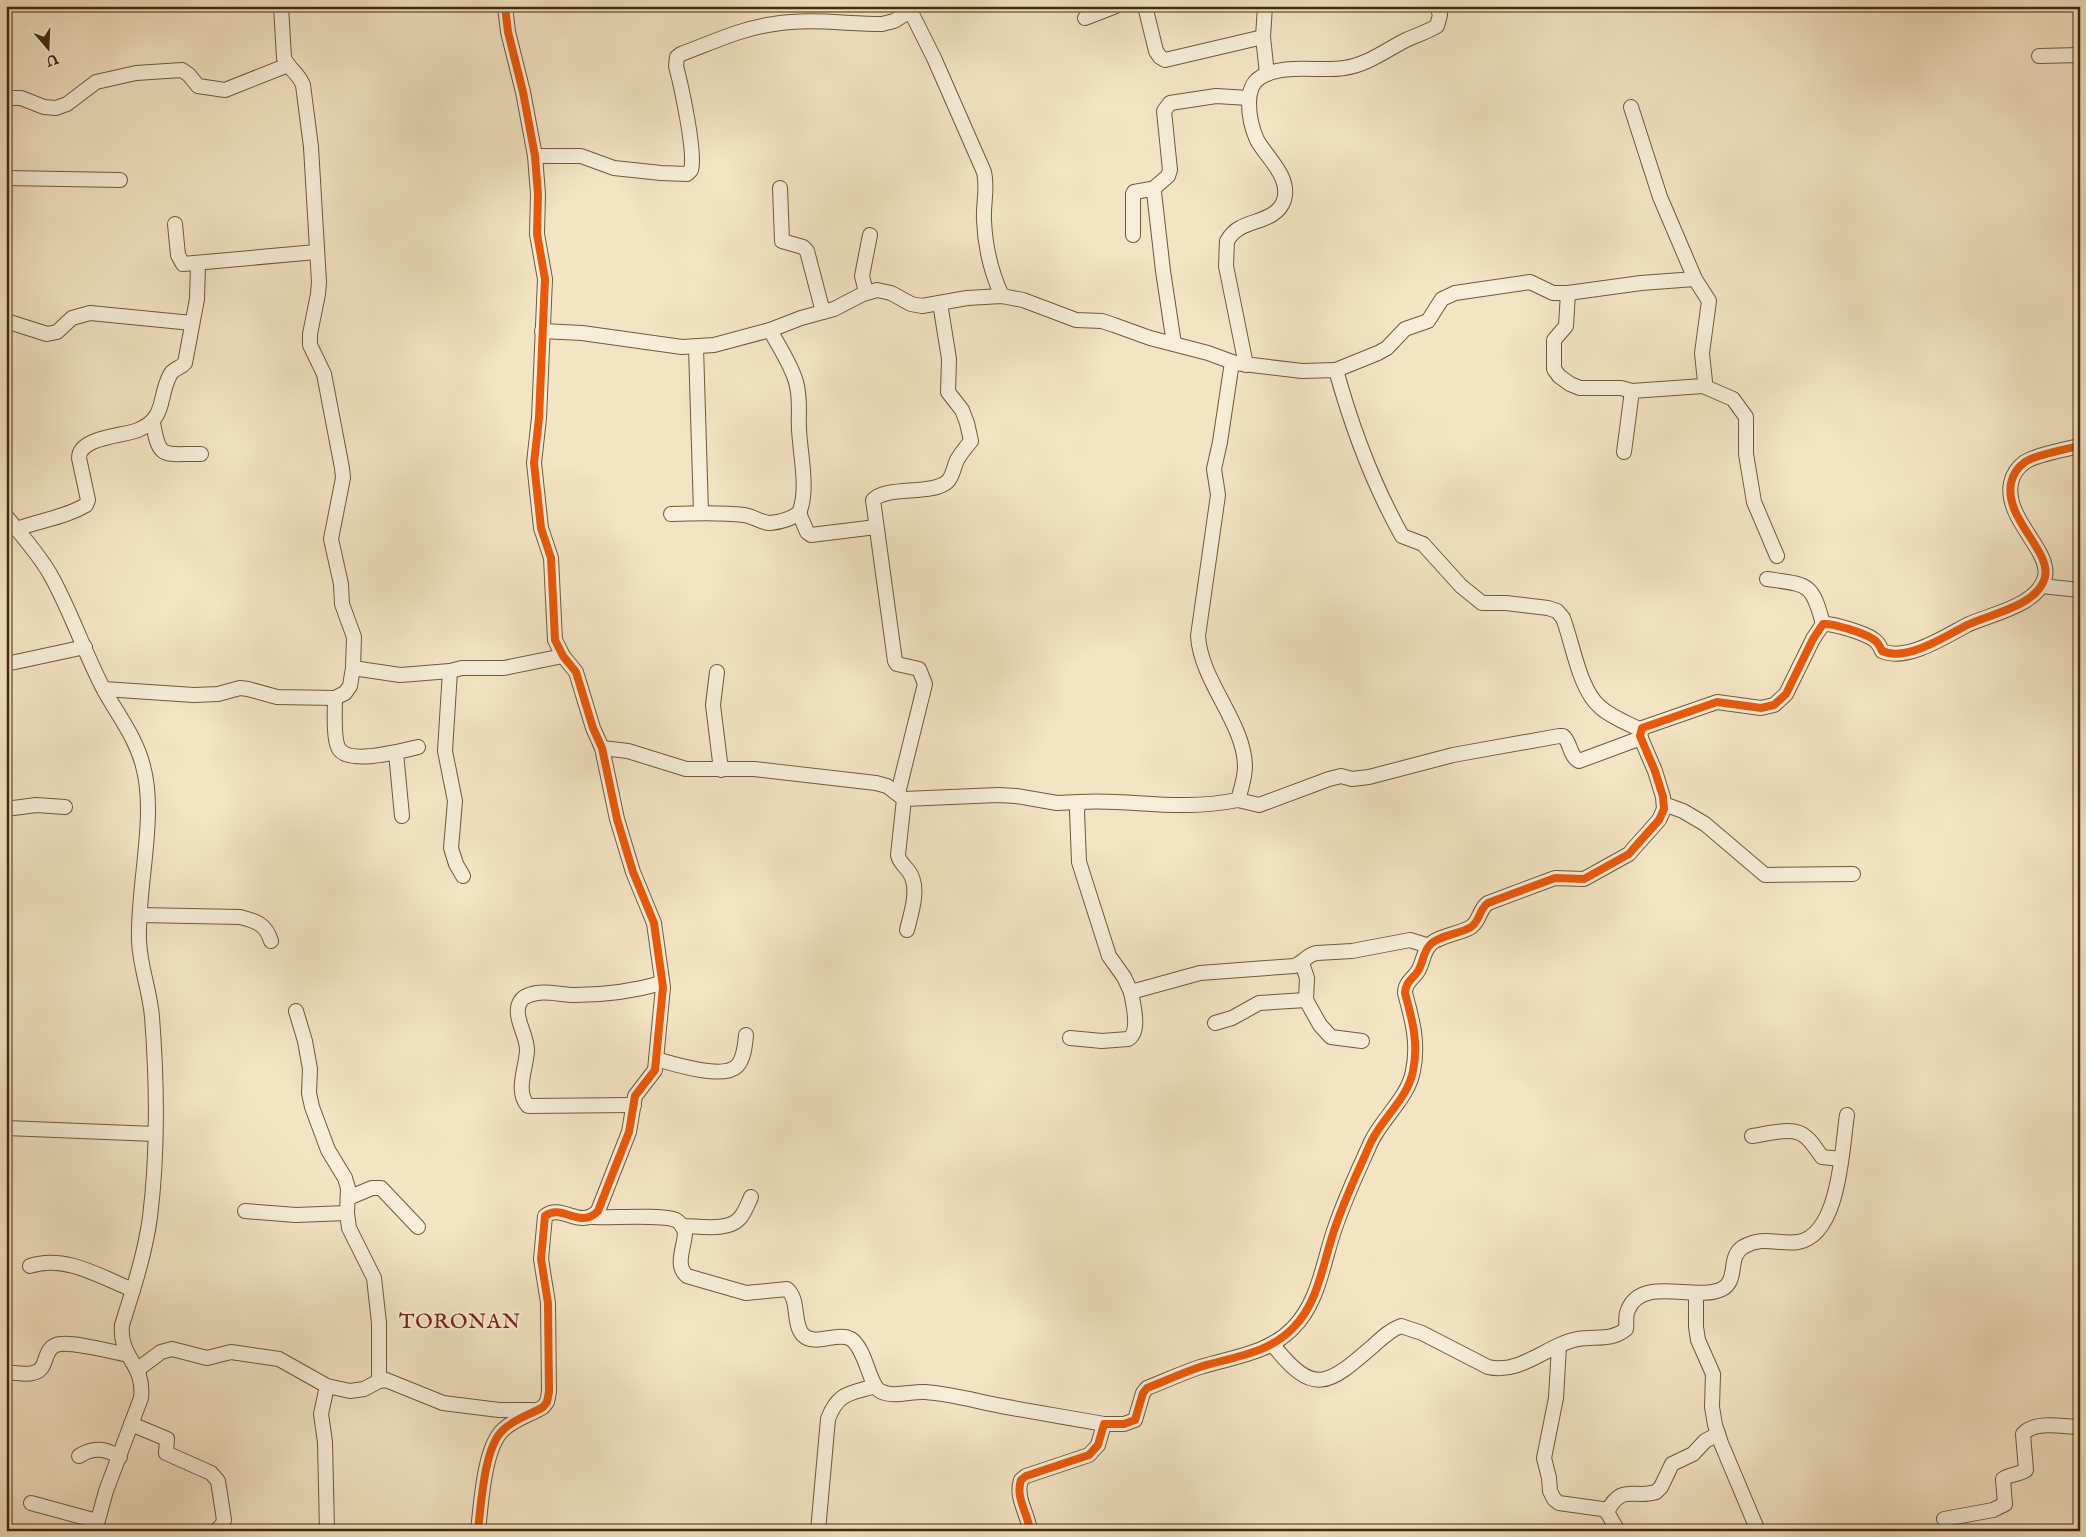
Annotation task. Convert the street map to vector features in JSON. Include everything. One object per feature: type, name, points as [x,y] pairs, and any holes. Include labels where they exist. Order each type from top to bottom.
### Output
[{"type":"street","points":[[104,689],[194,695],[218,694],[226,691],[248,689],[277,697],[335,698],[346,693],[350,686],[353,668],[354,637],[344,612],[341,584],[331,546],[332,526],[343,478],[342,468],[324,374],[310,345],[310,334],[318,294],[312,147],[303,85],[300,78],[288,65],[283,48],[281,6]]},
{"type":"street","points":[[505,6],[508,32],[523,92],[535,156],[538,194],[538,234],[545,278],[539,418],[534,463],[541,528],[551,558],[553,629],[562,656],[576,672],[593,728],[602,748],[617,818],[633,872],[654,923],[662,983],[655,1070],[636,1096],[629,1132],[598,1212],[593,1217]]},
{"type":"street","points":[[1085,18],[1116,6]]},
{"type":"street","points":[[1145,6],[1156,50],[1160,57],[1165,60],[1263,37]]},
{"type":"street","points":[[1265,6],[1263,37],[1266,74]]},
{"type":"street","points":[[1238,800],[1244,780],[1245,765],[1241,748],[1204,666],[1199,649],[1198,636],[1218,495],[1214,469],[1239,364],[1226,266],[1227,241],[1238,229],[1270,216],[1283,203],[1285,196],[1281,174],[1253,131],[1249,98],[1256,81],[1266,74],[1302,68],[1343,68],[1368,60],[1437,26],[1440,15],[1437,6]]},
{"type":"street","points":[[535,156],[581,156],[614,168],[688,174],[692,170],[692,163],[688,127],[676,66],[677,57],[747,30],[773,24],[814,22],[882,24],[894,21],[909,8],[934,58],[984,172],[986,185],[984,220],[986,245],[990,264],[1002,296]]},
{"type":"street","points":[[2039,56],[2080,55]]},
{"type":"street","points":[[6,98],[21,98],[44,107],[56,108],[67,104],[96,82],[136,73],[182,70],[189,74],[198,86],[224,90],[288,65]]},
{"type":"street","points":[[1133,236],[1134,192],[1153,190],[1168,176],[1170,170],[1164,111],[1166,106],[1170,103],[1216,96],[1249,98]]},
{"type":"street","points":[[1630,107],[1660,197],[1695,279],[1709,301],[1702,353],[1703,386]]},
{"type":"street","points":[[6,178],[120,180]]},
{"type":"street","points":[[780,188],[782,241],[803,246],[807,251],[823,312]]},
{"type":"street","points":[[1153,190],[1174,344]]},
{"type":"street","points":[[176,224],[179,260],[183,264],[316,252]]},
{"type":"street","points":[[866,292],[862,276],[870,235]]},
{"type":"street","points":[[16,529],[39,521],[57,518],[86,505],[88,500],[79,458],[79,452],[83,447],[98,440],[138,430],[153,422],[158,416],[170,374],[185,363],[196,299],[198,264]]},
{"type":"street","points":[[542,331],[582,333],[664,345],[696,347],[714,345],[770,330],[842,305],[866,292],[877,290],[890,293],[911,304],[922,306],[967,298],[1002,296],[1023,300],[1076,320],[1114,325],[1239,364],[1318,372],[1336,370],[1378,353],[1391,344],[1405,329],[1428,321],[1438,304],[1447,296],[1530,282],[1553,293],[1568,293],[1641,283],[1695,279]]},
{"type":"street","points":[[1568,293],[1566,326],[1554,340],[1554,369],[1559,376],[1580,388],[1621,388],[1632,391],[1703,386],[1733,399],[1746,417],[1746,454],[1754,502],[1777,556]]},
{"type":"street","points":[[907,930],[914,895],[910,874],[898,860],[901,796],[924,684],[919,669],[897,664],[895,661],[873,500],[877,496],[945,484],[949,480],[958,457],[971,441],[962,410],[948,392],[949,359],[940,303]]},
{"type":"street","points":[[6,321],[47,334],[56,332],[72,318],[90,313],[192,323]]},
{"type":"street","points":[[770,330],[790,367],[800,396],[799,427],[803,466],[803,493],[799,513],[807,532],[811,535],[876,527]]},
{"type":"street","points":[[696,347],[701,512]]},
{"type":"street","points":[[478,1531],[489,1454],[501,1431],[511,1423],[537,1410],[547,1402],[550,1392],[548,1303],[541,1259],[545,1216],[554,1213],[587,1219],[593,1217],[674,1219],[683,1226],[685,1232],[680,1266],[682,1272],[687,1276],[746,1293],[787,1290],[791,1294],[798,1325],[804,1336],[811,1339],[845,1337],[851,1340],[860,1351],[875,1386],[882,1392],[903,1394],[922,1391],[945,1393],[1005,1407],[1104,1424],[1124,1424],[1135,1420],[1143,1393],[1147,1388],[1193,1369],[1252,1353],[1273,1345],[1293,1328],[1309,1305],[1320,1281],[1334,1228],[1351,1185],[1378,1128],[1409,1083],[1413,1071],[1416,1038],[1405,987],[1417,974],[1429,946],[1434,941],[1472,926],[1481,909],[1488,903],[1555,878],[1584,879],[1629,854],[1663,814],[1664,804],[1655,770],[1641,734],[1606,712],[1594,701],[1585,684],[1563,618],[1557,611],[1548,608],[1506,603],[1482,603],[1461,586],[1423,544],[1402,536],[1365,462],[1350,420],[1336,370]]},
{"type":"street","points":[[1624,452],[1632,391]]},
{"type":"street","points":[[153,422],[156,443],[166,453],[202,454]]},
{"type":"street","points":[[1823,624],[1830,624],[1871,637],[1878,643],[1882,651],[1894,654],[1933,644],[1966,626],[2010,609],[2034,594],[2041,586],[2046,570],[2043,561],[2016,516],[2010,490],[2012,478],[2017,468],[2027,460],[2080,446]]},
{"type":"street","points":[[671,514],[701,512],[748,515],[762,522],[770,522],[794,517],[799,513]]},
{"type":"street","points":[[6,516],[49,573],[104,689],[134,741],[143,766],[147,788],[140,915],[140,955],[152,1016],[155,1134],[150,1218],[133,1290],[122,1325],[122,1344],[138,1369],[142,1386],[141,1398],[106,1491],[96,1526],[31,1503]]},
{"type":"street","points":[[602,748],[628,751],[686,769],[754,769],[876,783],[887,786],[901,796],[998,795],[1057,803],[1099,800],[1188,805],[1238,800],[1259,805],[1335,777],[1360,779],[1404,770],[1452,755],[1474,753],[1559,736],[1563,736],[1567,740],[1573,755],[1579,761],[1704,705],[1717,702],[1761,708],[1774,705],[1786,694],[1823,624],[1816,599],[1803,584],[1767,579]]},
{"type":"street","points":[[2041,586],[2080,590]]},
{"type":"street","points":[[6,664],[85,647]]},
{"type":"street","points":[[353,668],[400,674],[450,671],[462,668],[504,668],[562,656]]},
{"type":"street","points":[[450,671],[445,751],[454,801],[451,848],[456,864],[463,876]]},
{"type":"street","points":[[717,672],[713,705],[721,770]]},
{"type":"street","points":[[335,698],[336,742],[339,749],[345,754],[354,757],[396,753],[418,748]]},
{"type":"street","points":[[396,753],[402,816]]},
{"type":"street","points":[[1070,1038],[1102,1041],[1128,1039],[1132,1037],[1135,1029],[1131,992],[1124,977],[1109,956],[1079,862],[1077,812],[1079,802]]},
{"type":"street","points":[[1664,804],[1683,811],[1705,824],[1765,875],[1852,874]]},
{"type":"street","points":[[6,809],[36,805],[65,807]]},
{"type":"street","points":[[140,915],[240,917],[254,920],[263,925],[271,941]]},
{"type":"street","points":[[1131,992],[1200,973],[1294,966],[1302,963],[1307,956],[1317,953],[1352,951],[1410,940],[1429,946]]},
{"type":"street","points":[[1302,963],[1307,978],[1306,1000],[1313,1015],[1332,1037],[1362,1041]]},
{"type":"street","points":[[634,1105],[528,1106],[522,1096],[527,1049],[519,1015],[520,1002],[525,997],[539,992],[574,995],[607,993],[632,990],[662,983]]},
{"type":"street","points":[[1215,1023],[1232,1018],[1259,1004],[1306,1000]]},
{"type":"street","points":[[296,1010],[309,1063],[309,1093],[312,1107],[328,1150],[345,1178],[349,1228],[374,1278],[379,1323],[379,1381]]},
{"type":"street","points":[[656,1059],[690,1068],[730,1070],[739,1064],[742,1059],[746,1036]]},
{"type":"street","points":[[1273,1345],[1286,1362],[1300,1374],[1317,1381],[1327,1380],[1340,1374],[1388,1332],[1402,1326],[1422,1333],[1495,1369],[1521,1363],[1576,1339],[1612,1337],[1620,1334],[1626,1329],[1627,1310],[1633,1301],[1640,1296],[1663,1291],[1707,1294],[1725,1288],[1731,1281],[1736,1253],[1741,1248],[1762,1241],[1800,1242],[1819,1230],[1825,1222],[1835,1195],[1847,1115]]},
{"type":"street","points":[[8,1125],[155,1134]]},
{"type":"street","points":[[1752,1136],[1799,1132],[1805,1136],[1822,1157],[1840,1159]]},
{"type":"street","points":[[348,1198],[372,1188],[381,1188],[418,1227]]},
{"type":"street","points":[[683,1226],[732,1224],[739,1219],[751,1197]]},
{"type":"street","points":[[245,1211],[296,1215],[347,1214]]},
{"type":"street","points":[[30,1266],[51,1262],[66,1263],[133,1290]]},
{"type":"street","points":[[1696,1293],[1696,1327],[1703,1354],[1713,1374],[1712,1407],[1718,1434],[1757,1529]]},
{"type":"street","points":[[6,1372],[32,1374],[38,1372],[44,1366],[51,1348],[56,1344],[83,1346],[128,1355]]},
{"type":"street","points":[[1559,1346],[1556,1398],[1544,1458],[1551,1496],[1559,1504],[1602,1509],[1607,1512],[1618,1531]]},
{"type":"street","points":[[138,1369],[161,1352],[172,1349],[207,1358],[232,1352],[246,1353],[279,1359],[327,1386],[350,1391],[364,1389],[379,1381],[386,1380],[444,1403],[499,1410],[537,1410]]},
{"type":"street","points":[[327,1386],[321,1414],[325,1442],[327,1531]]},
{"type":"street","points":[[818,1531],[828,1418],[832,1407],[837,1400],[844,1396],[875,1386]]},
{"type":"street","points":[[131,1424],[167,1439],[166,1453],[211,1473],[218,1481],[224,1520],[216,1531]]},
{"type":"street","points":[[1030,1531],[1019,1495],[1021,1480],[1026,1476],[1089,1455],[1098,1445],[1104,1424]]},
{"type":"street","points":[[1944,1519],[1994,1510],[2005,1504],[2003,1479],[2006,1476],[2019,1475],[2026,1470],[2023,1434],[2027,1430],[2035,1426],[2080,1427]]},
{"type":"street","points":[[1607,1512],[1613,1501],[1618,1497],[1627,1494],[1656,1492],[1661,1487],[1672,1464],[1693,1454],[1705,1441],[1718,1434]]},
{"type":"street","points":[[79,1456],[95,1449],[109,1451],[120,1456]]},
{"type":"cycle path","points":[[478,1531],[484,1477],[497,1438],[507,1426],[543,1407],[547,1402],[549,1392],[548,1303],[541,1259],[545,1216],[558,1212],[578,1218],[585,1218],[598,1211],[629,1132],[635,1096],[655,1070],[663,987],[654,923],[633,872],[617,819],[602,748],[593,728],[576,672],[563,656],[555,640],[551,558],[541,528],[534,463],[539,418],[545,279],[537,234],[538,194],[535,156],[523,92],[508,32],[505,6]]},
{"type":"cycle path","points":[[1030,1531],[1020,1493],[1021,1480],[1026,1476],[1089,1455],[1098,1445],[1104,1424],[1124,1424],[1135,1420],[1143,1393],[1147,1388],[1180,1374],[1249,1354],[1272,1344],[1283,1337],[1302,1317],[1315,1293],[1340,1214],[1371,1142],[1401,1099],[1410,1081],[1415,1061],[1415,1041],[1405,989],[1418,971],[1429,946],[1442,937],[1471,927],[1488,903],[1555,878],[1584,879],[1629,854],[1659,820],[1664,809],[1663,797],[1655,771],[1640,736],[1642,728],[1717,702],[1761,708],[1774,705],[1786,694],[1813,639],[1823,624],[1856,631],[1875,640],[1882,651],[1903,653],[1914,651],[1967,625],[2012,608],[2033,595],[2041,587],[2045,577],[2045,567],[2041,556],[2014,509],[2011,483],[2018,468],[2030,459],[2080,446]]},
{"type":"district","name":"TORONAN","points":[[460,1322]]}]
